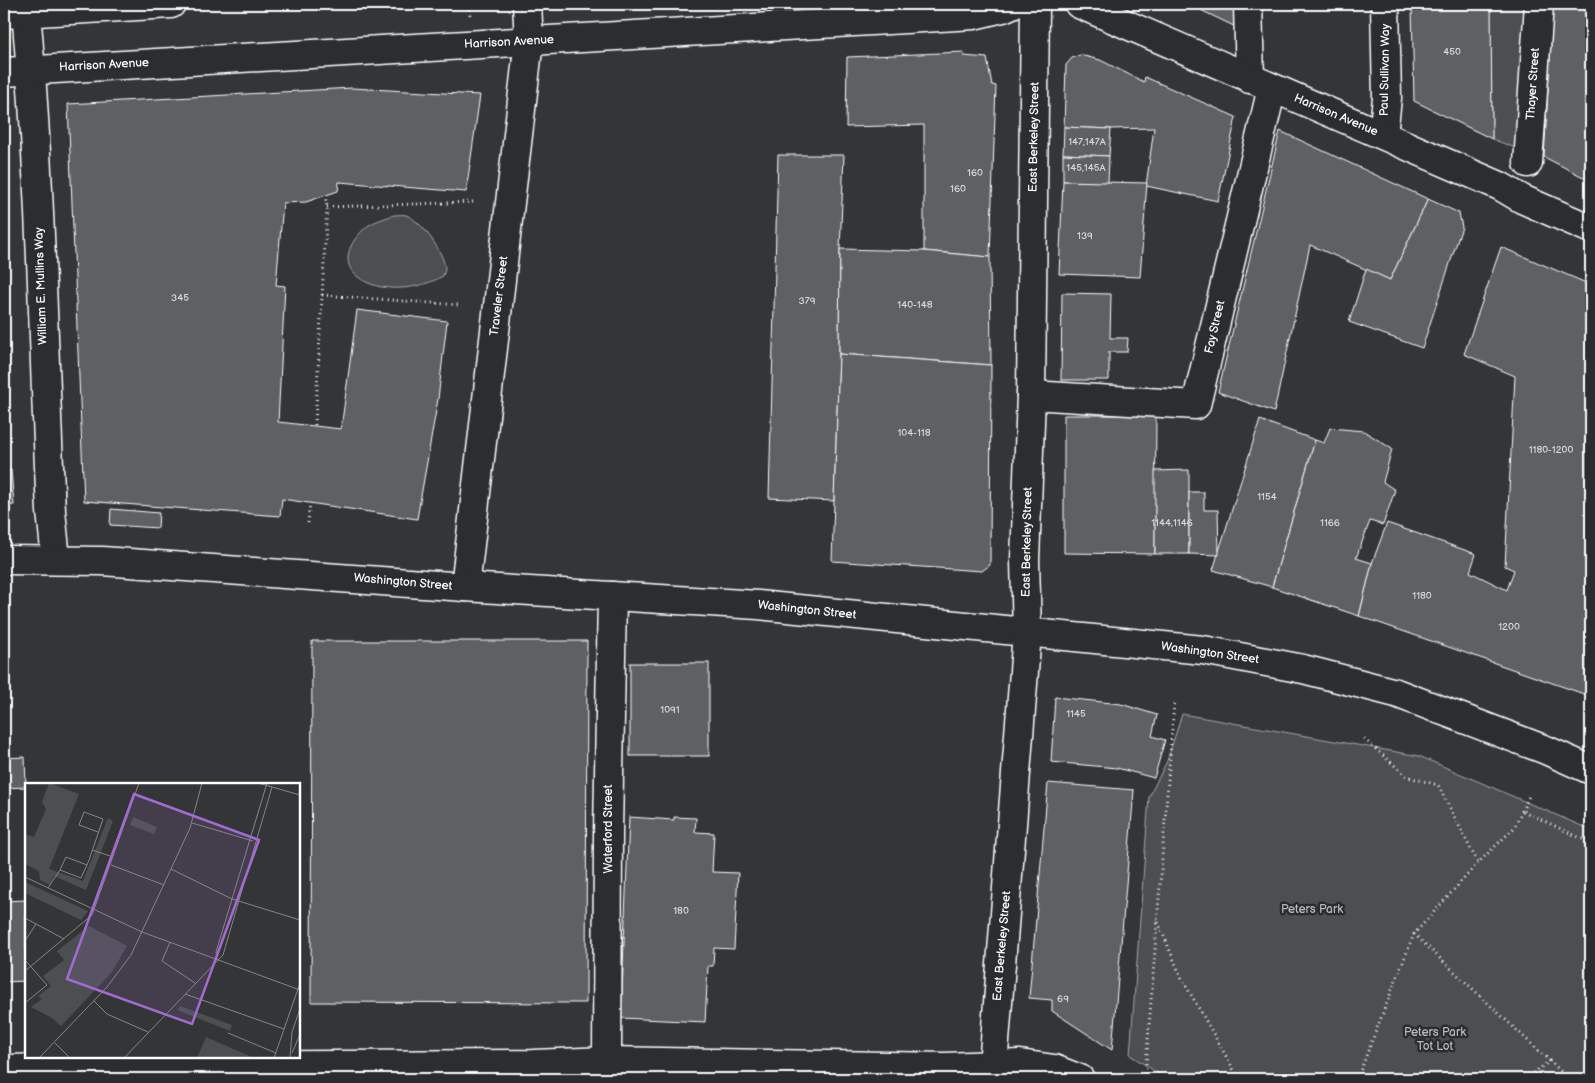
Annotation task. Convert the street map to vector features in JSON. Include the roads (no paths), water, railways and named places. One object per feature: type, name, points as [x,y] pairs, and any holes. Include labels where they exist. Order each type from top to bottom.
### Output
[{"type":"main road","points":[[15,13],[171,4]]},
{"type":"main road","name":"Traveler Street","points":[[465,587],[529,41],[527,4]]},
{"type":"main road","name":"Harrison Avenue","points":[[4,72],[974,15],[1012,4]]},
{"type":"main road","name":"East Berkeley Street","points":[[993,1072],[1027,633],[1025,566],[1031,395],[1035,4]]},
{"type":"main road","name":"Harrison Avenue","points":[[1079,4],[1500,186],[1522,199],[1591,229]]},
{"type":"main road","name":"Fay Street","points":[[1031,395],[1196,406],[1213,335],[1261,84],[1248,4]]},
{"type":"main road","name":"Paul Sullivan Way","points":[[1383,135],[1387,98],[1385,4]]},
{"type":"main road","name":"Thayer Street","points":[[1528,164],[1538,4]]},
{"type":"main road","name":"William E. Mullins Way","points":[[15,13],[31,70],[51,502],[56,559]]},
{"type":"main road","name":"Washington Street","points":[[4,560],[56,559],[758,605],[1218,652],[1396,693],[1546,750],[1591,770]]},
{"type":"main road","name":"Waterford Street","points":[[607,1061],[608,795],[612,596]]},
{"type":"main road","points":[[4,1069],[166,1066],[534,1072],[607,1061],[945,1068],[993,1072],[1035,1065],[1054,1069],[1080,1079]]},
{"type":"park label","name":"Peters Park","points":[[1312,909]]},
{"type":"park label","name":"Peters Park Tot Lot","points":[[1435,1039]]}]
